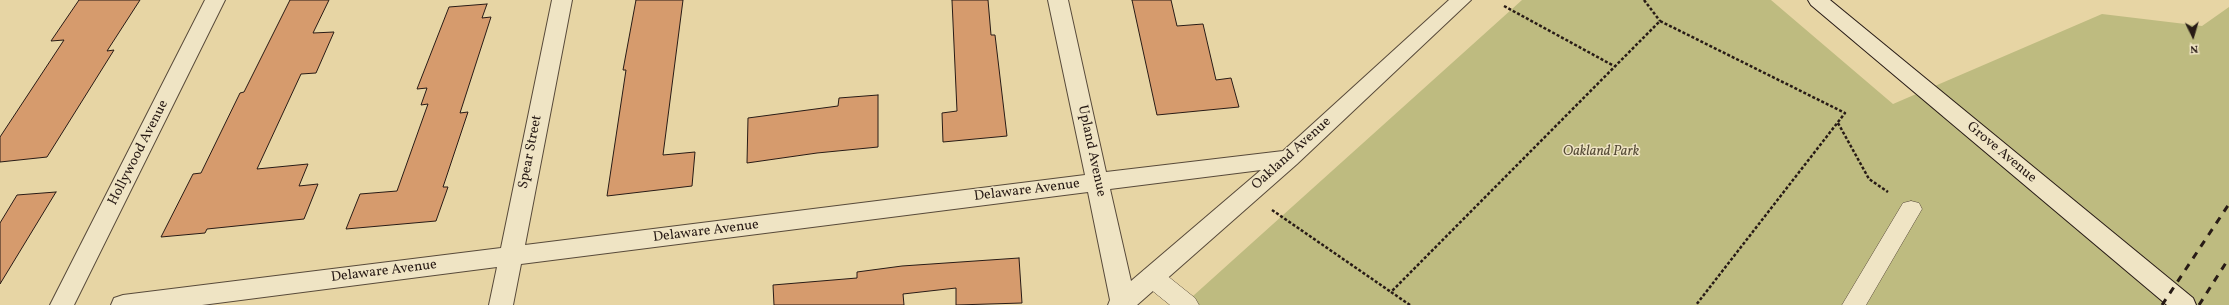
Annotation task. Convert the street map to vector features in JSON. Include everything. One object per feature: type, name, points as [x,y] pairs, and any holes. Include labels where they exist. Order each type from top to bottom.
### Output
[{"type":"street","name":"Hollywood Avenue","points":[[62,305],[215,0]]},
{"type":"street","name":"Spear Street","points":[[501,305],[562,0]]},
{"type":"street","name":"Upland Avenue","points":[[1058,0],[1122,304]]},
{"type":"street","name":"Oakland Avenue","points":[[1122,304],[1289,158],[1461,0]]},
{"type":"street","name":"Grove Avenue","points":[[1818,0],[2184,305]]},
{"type":"street","name":"Delaware Avenue","points":[[123,305],[1289,158]]},
{"type":"lane","points":[[1854,305],[1912,209]]},
{"type":"lane","points":[[1152,277],[1187,305]]},
{"type":"path","points":[[1644,0],[1660,20],[1845,113],[1696,305]]},
{"type":"path","points":[[1504,6],[1614,66]]},
{"type":"path","points":[[1391,292],[1660,20]]},
{"type":"path","points":[[1838,123],[1869,179],[1912,209]]},
{"type":"path","points":[[1249,193],[1410,305]]},
{"type":"green space","name":"Oakland Park","points":[[1522,0],[1771,0],[1893,104],[2102,14],[2202,26],[2229,7],[2229,305],[1183,305]]},
{"type":"building","points":[[79,0],[140,0],[107,51],[114,50],[47,157],[0,162],[0,137],[64,40],[51,41]]},
{"type":"building","points":[[290,0],[329,0],[313,33],[334,32],[316,73],[301,74],[257,169],[308,164],[299,186],[318,184],[304,219],[207,229],[205,233],[161,237],[193,174],[201,173],[240,93],[244,92]]},
{"type":"building","points":[[636,0],[683,0],[663,155],[695,152],[692,186],[607,196],[626,70],[623,70]]},
{"type":"building","points":[[952,0],[988,0],[991,35],[995,35],[1007,136],[943,142],[942,113],[957,111]]},
{"type":"building","points":[[1132,0],[1171,0],[1177,26],[1203,24],[1216,80],[1231,78],[1239,107],[1157,115]]},
{"type":"building","points":[[487,4],[482,18],[491,17],[460,113],[468,112],[443,187],[448,187],[436,221],[346,229],[360,194],[397,191],[428,104],[421,105],[427,88],[417,89],[449,7]]},
{"type":"building","points":[[878,95],[878,147],[817,153],[747,163],[748,118],[838,106],[839,98]]},
{"type":"building","points":[[56,192],[0,284],[0,223],[17,195]]},
{"type":"building","points":[[1019,258],[1022,303],[956,305],[956,288],[903,294],[904,305],[774,305],[773,285],[857,278],[857,272],[902,266]]},
{"type":"railway","points":[[2162,305],[2229,204]]},
{"type":"railway","points":[[2199,305],[2229,258]]}]
